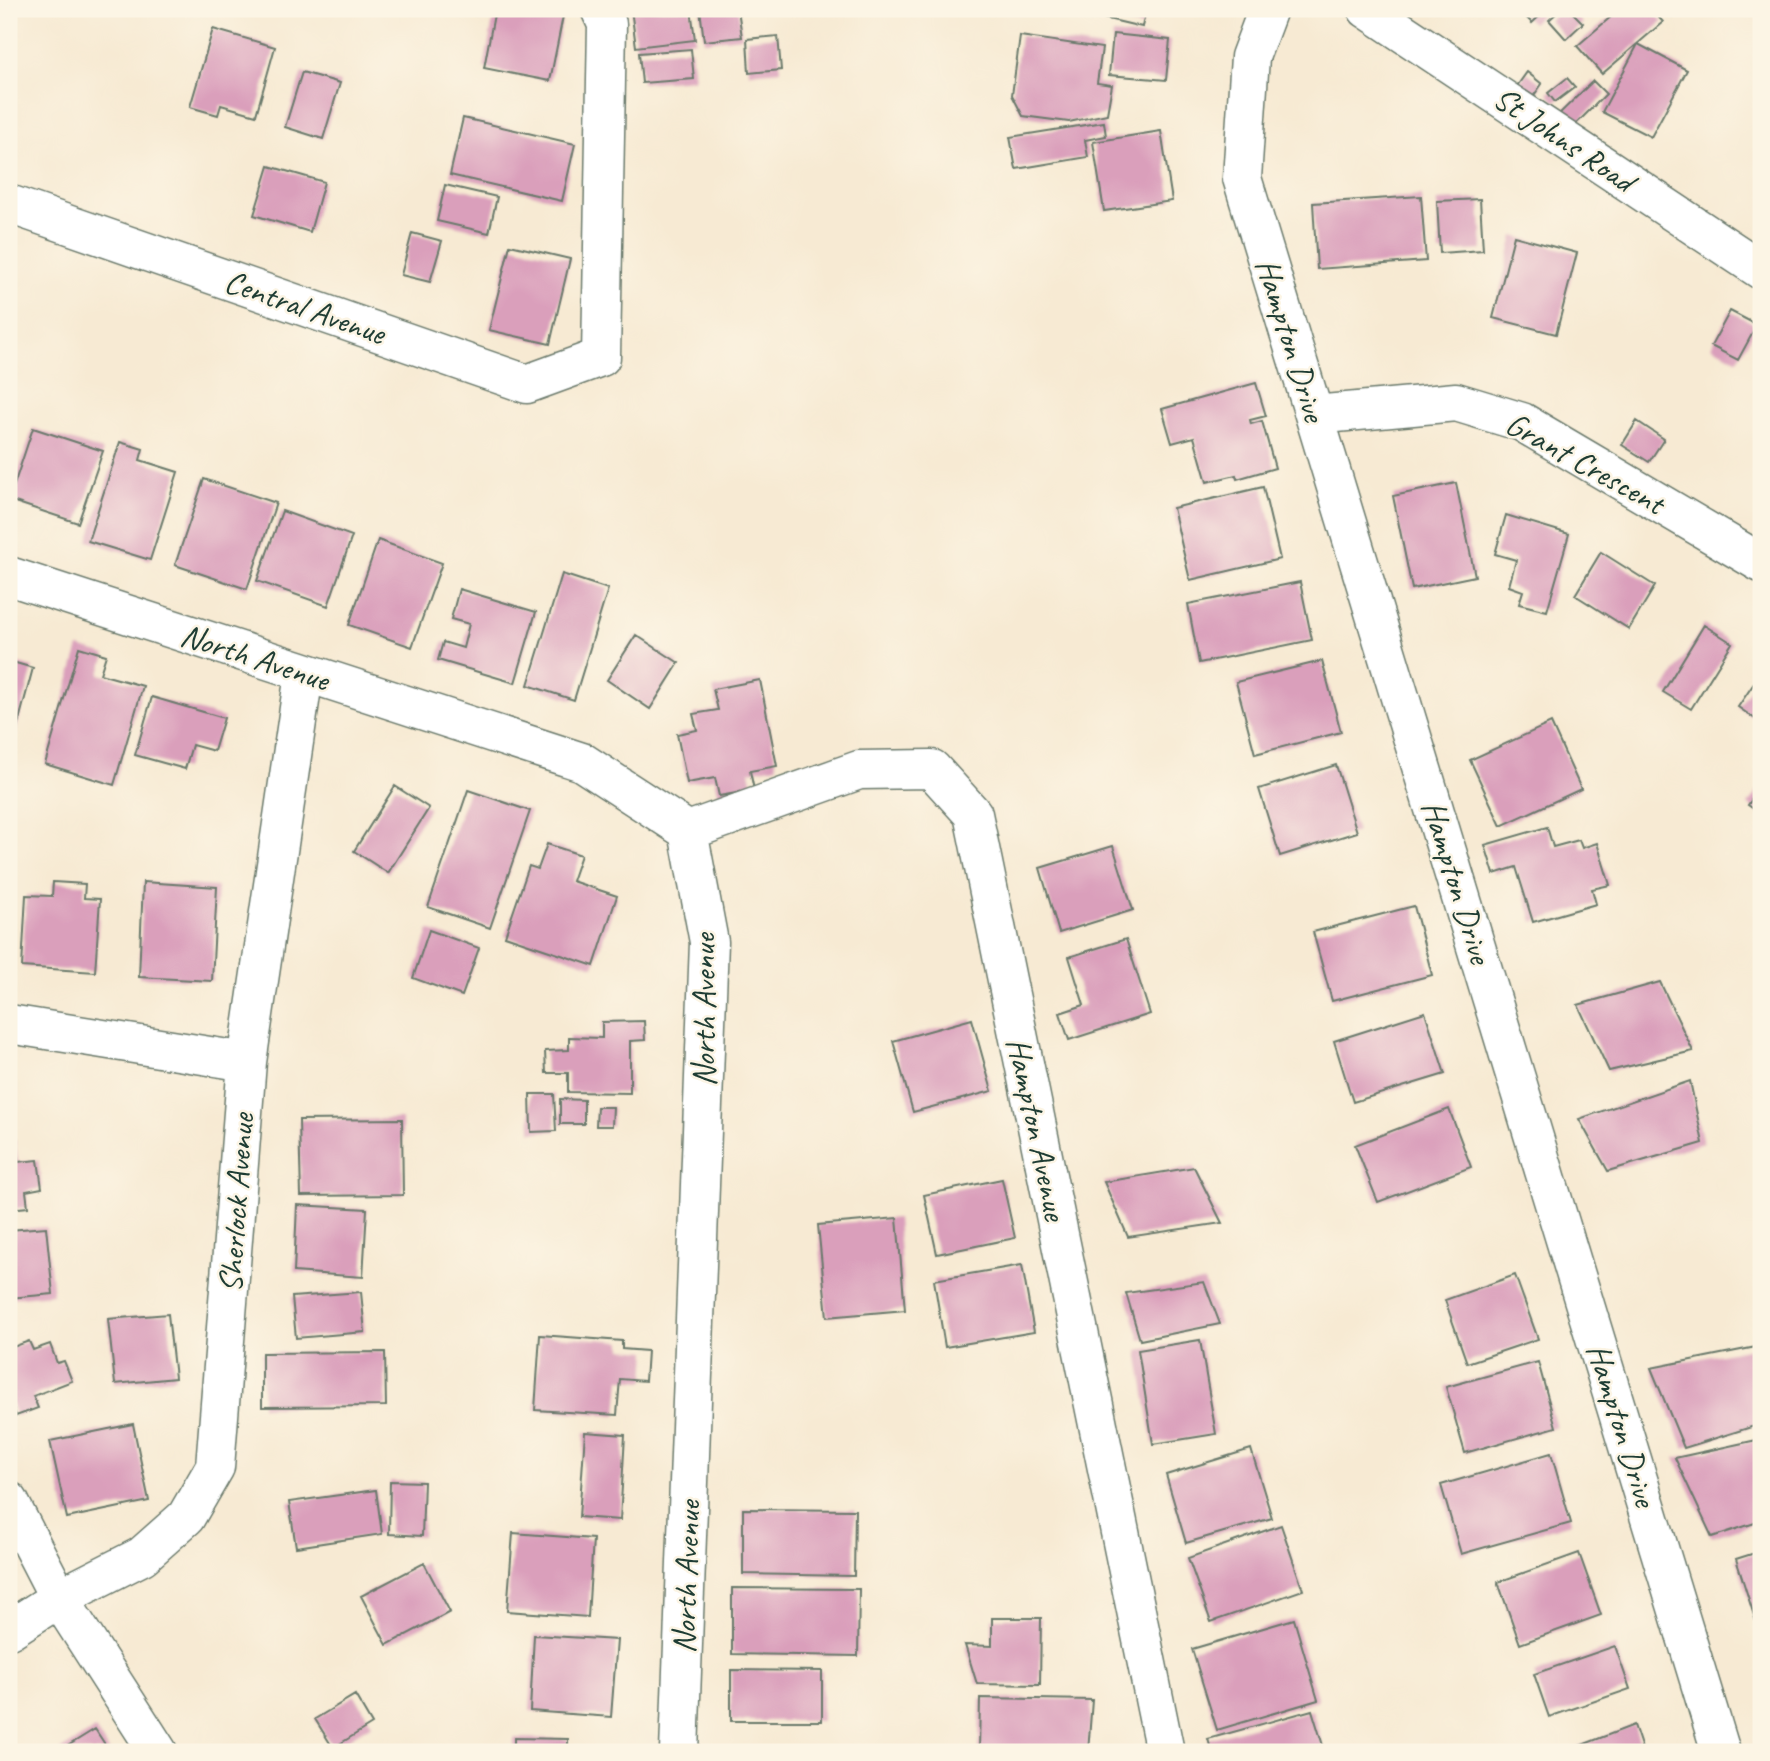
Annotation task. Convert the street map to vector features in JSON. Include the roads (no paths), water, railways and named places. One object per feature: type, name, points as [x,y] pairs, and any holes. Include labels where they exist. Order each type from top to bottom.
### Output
[{"type":"street","name":"Central Avenue","points":[[9,204],[527,384],[601,357],[607,24],[600,9]]},
{"type":"street","name":"Hampton Drive","points":[[1268,9],[1250,57],[1242,178],[1721,1752]]},
{"type":"street","name":"St Johns Road","points":[[1367,9],[1761,270]]},
{"type":"street","name":"Grant Crescent","points":[[1314,415],[1456,402],[1522,422],[1758,552]]},
{"type":"street","name":"North Avenue","points":[[9,576],[304,674],[582,762],[688,831],[709,942],[679,1752]]},
{"type":"street","name":"Sherlock Avenue","points":[[9,1630],[59,1598],[142,1556],[186,1517],[215,1468],[247,1062],[304,674]]},
{"type":"street","name":"Hampton Avenue","points":[[688,831],[859,770],[932,769],[973,814],[1165,1752]]},
{"type":"street","points":[[9,1024],[247,1062]]},
{"type":"street","points":[[9,1501],[59,1598],[158,1752]]}]
